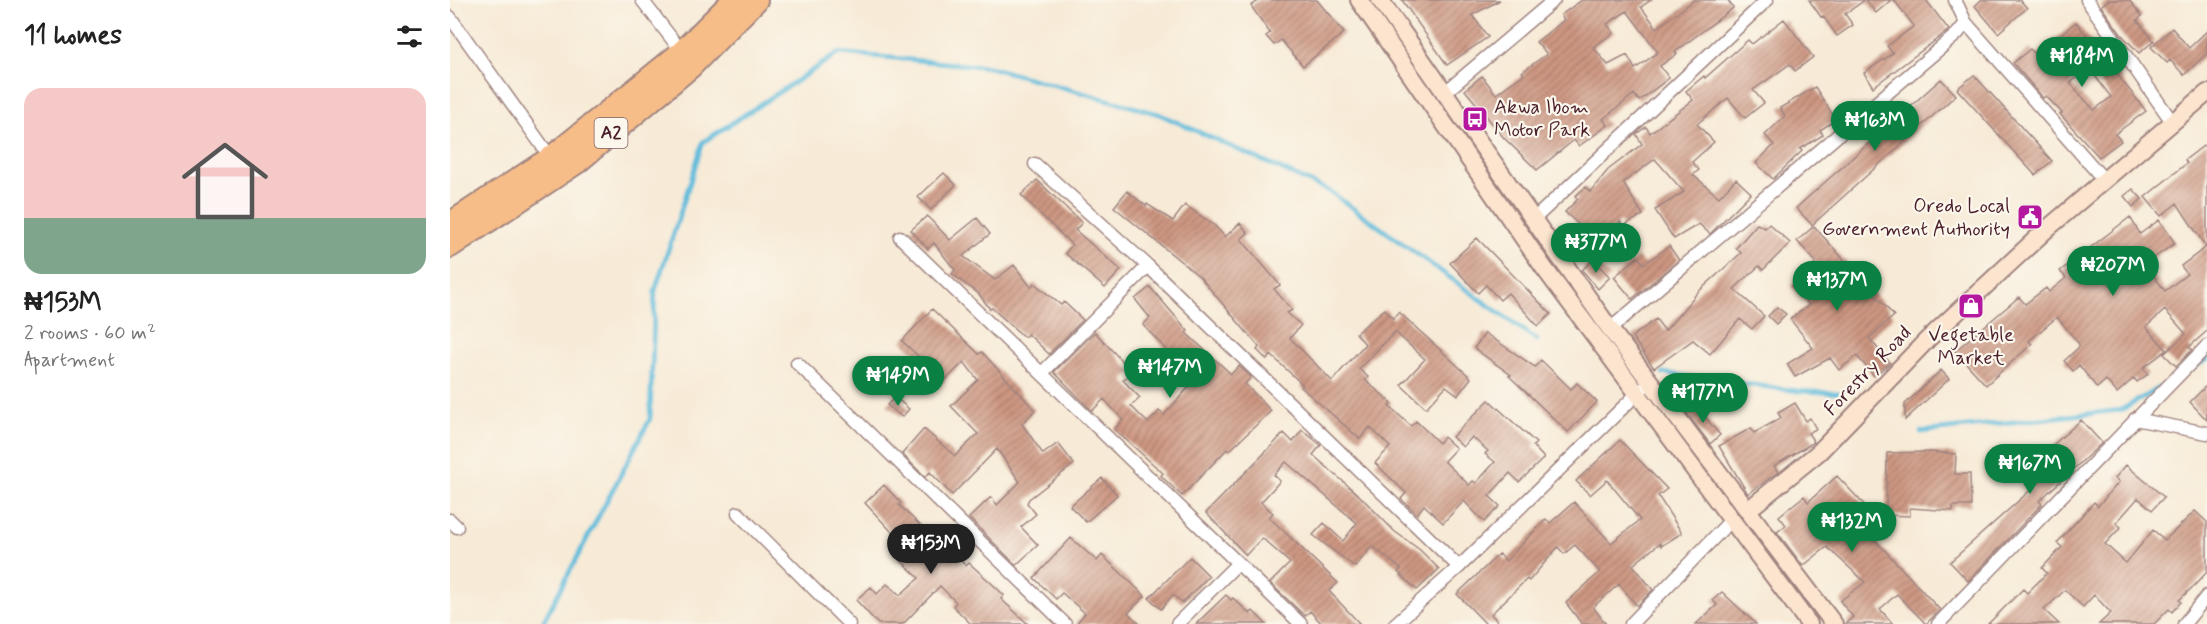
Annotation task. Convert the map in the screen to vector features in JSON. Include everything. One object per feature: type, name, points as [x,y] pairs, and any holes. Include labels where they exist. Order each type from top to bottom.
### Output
[{"type":"highway","name":"A2","points":[[450,224],[551,158],[682,52],[734,0]]},
{"type":"highway","name":"A2","points":[[450,246],[577,162],[691,66],[756,0]]},
{"type":"main road","points":[[1359,0],[1544,268],[1809,624]]},
{"type":"main road","points":[[1380,0],[1443,94],[1610,329],[1651,380],[1834,624]]},
{"type":"main road","name":"Forestry Road","points":[[1748,510],[1819,452],[1928,339],[2048,228],[2207,93]]},
{"type":"street","points":[[642,0],[682,52]]},
{"type":"street","points":[[1443,94],[1554,0]]},
{"type":"street","points":[[1534,219],[1767,0]]},
{"type":"street","points":[[1955,0],[1966,23],[2105,181]]},
{"type":"street","points":[[2087,0],[2173,123]]},
{"type":"street","points":[[450,16],[551,158]]},
{"type":"street","points":[[1610,329],[1957,34],[1966,23]]},
{"type":"street","points":[[1035,164],[1148,266],[1459,567]]},
{"type":"street","points":[[900,237],[1301,624]]},
{"type":"street","points":[[1042,373],[1148,266]]},
{"type":"street","points":[[1938,624],[2207,346]]},
{"type":"street","points":[[797,363],[1065,624]]},
{"type":"street","points":[[1395,624],[1459,567],[1651,380]]},
{"type":"street","points":[[2135,419],[2207,433]]},
{"type":"street","points":[[738,513],[849,624]]},
{"type":"street","points":[[1631,624],[1731,520]]},
{"type":"street","points":[[1177,624],[1238,563]]},
{"type":"street","points":[[2184,624],[2207,596]]},
{"type":"building","points":[[1260,0],[1317,0],[1344,33],[1303,66],[1281,40],[1274,45],[1266,36],[1270,33],[1251,6]]},
{"type":"building","points":[[1402,0],[1500,0],[1472,15],[1488,37],[1447,65]]},
{"type":"building","points":[[1582,0],[1651,0],[1641,7],[1657,28],[1694,0],[1728,0],[1733,8],[1660,66],[1669,78],[1639,101],[1634,94],[1603,119],[1608,125],[1579,146],[1574,140],[1537,170],[1504,138],[1465,90],[1482,76],[1496,94],[1524,74],[1522,72],[1547,54],[1536,42],[1564,20],[1561,15]],"holes":[[[1627,11],[1658,52],[1635,69],[1627,55],[1608,65],[1593,47],[1614,33],[1607,24]]]},
{"type":"building","points":[[1809,0],[1865,0],[1845,14],[1853,25],[1837,36]]},
{"type":"building","points":[[1865,0],[1891,0],[1876,13]]},
{"type":"building","points":[[1894,0],[1926,0],[1949,30],[1873,87],[1864,73],[1893,53],[1887,46],[1914,26]]},
{"type":"building","points":[[1981,0],[2020,0],[2027,8],[1998,33],[1975,6]]},
{"type":"building","points":[[2108,0],[2129,0],[2142,16],[2137,20],[2154,41],[2139,53],[2121,34],[2101,6]]},
{"type":"building","points":[[1784,19],[1813,57],[1795,71],[1790,64],[1753,90],[1764,103],[1745,118],[1728,98],[1697,124],[1714,142],[1692,162],[1699,170],[1693,175],[1719,197],[1736,179],[1751,193],[1710,234],[1699,224],[1674,239],[1655,210],[1684,192],[1655,159],[1623,183],[1643,215],[1623,226],[1620,221],[1599,244],[1565,212],[1578,199],[1575,196],[1586,187],[1590,192],[1608,170],[1642,144],[1636,134],[1646,127],[1650,133],[1693,100],[1686,91],[1704,76],[1705,78],[1748,40],[1752,44]]},
{"type":"building","points":[[2076,22],[2146,111],[2115,134],[2121,141],[2099,157],[2060,114],[2062,113],[2046,96],[2043,98],[2013,63],[2030,49],[2036,55]],"holes":[[[2089,68],[2111,97],[2094,110],[2070,83]]]},
{"type":"building","points":[[2172,28],[2189,48],[2207,31],[2207,53],[2184,75],[2170,60],[2167,63],[2151,47]]},
{"type":"building","points":[[1974,75],[2052,161],[2035,175],[1957,89]]},
{"type":"building","points":[[1941,79],[1956,95],[1812,225],[1796,208]]},
{"type":"building","points":[[1815,87],[1836,120],[1820,130],[1823,135],[1800,149],[1802,151],[1773,179],[1756,163],[1774,145],[1765,135],[1785,116],[1780,108]]},
{"type":"building","points":[[2207,143],[2207,331],[2189,347],[2192,350],[2176,366],[2164,354],[2186,334],[2165,310],[2146,327],[2167,350],[2143,368],[2148,374],[2137,382],[2134,378],[2117,393],[2106,380],[2097,388],[2079,365],[2073,371],[2064,361],[2079,347],[2079,344],[2057,317],[2029,341],[2032,344],[1986,385],[1955,351],[2019,297],[2025,304],[2046,288],[2049,292],[2066,278],[2060,271],[2130,217],[2140,234],[2159,220],[2175,243],[2145,264],[2165,291],[2187,274],[2181,266],[2206,247],[2177,203],[2161,216],[2145,197],[2187,163],[2185,160]]},
{"type":"building","points":[[944,173],[956,185],[931,210],[918,197]]},
{"type":"building","points":[[1037,180],[1082,223],[1075,230],[1121,270],[1105,288],[1065,253],[1072,245],[1021,195]]},
{"type":"building","points":[[2133,189],[2142,199],[2133,207],[2124,196]]},
{"type":"building","points":[[1127,191],[1146,206],[1147,204],[1173,221],[1185,205],[1215,226],[1225,237],[1240,223],[1248,233],[1241,239],[1280,285],[1274,289],[1292,310],[1287,313],[1301,325],[1290,338],[1332,381],[1365,344],[1356,333],[1385,309],[1393,319],[1399,312],[1471,378],[1458,395],[1446,386],[1426,408],[1401,385],[1425,359],[1395,332],[1359,369],[1368,377],[1365,380],[1392,403],[1389,406],[1411,426],[1416,421],[1439,443],[1444,437],[1456,448],[1444,461],[1469,485],[1473,481],[1476,483],[1495,462],[1485,454],[1488,451],[1472,437],[1463,447],[1452,437],[1489,400],[1536,443],[1533,446],[1544,458],[1519,482],[1510,473],[1489,496],[1500,506],[1484,522],[1464,501],[1443,523],[1424,505],[1417,514],[1401,499],[1406,493],[1375,463],[1390,447],[1370,427],[1360,439],[1301,387],[1303,385],[1271,355],[1267,360],[1257,350],[1259,347],[1200,277],[1114,207]]},
{"type":"building","points":[[927,216],[950,240],[977,218],[990,234],[963,256],[995,280],[1014,265],[1031,287],[1034,283],[1061,305],[1064,302],[1083,320],[1049,354],[1028,334],[1024,337],[992,308],[990,309],[979,294],[952,274],[955,270],[934,243],[928,249],[911,230]]},
{"type":"building","points":[[1757,224],[1765,228],[1769,224],[1790,243],[1763,270],[1759,266],[1734,289],[1764,316],[1752,329],[1740,319],[1710,354],[1693,340],[1654,368],[1632,337],[1656,319],[1665,331],[1697,293],[1741,253],[1736,248]]},
{"type":"building","points":[[1814,226],[1894,316],[1869,338],[1890,363],[1874,376],[1857,356],[1839,370],[1830,358],[1795,377],[1787,364],[1813,348],[1790,319],[1809,305],[1791,286],[1816,262],[1797,241]]},
{"type":"building","points":[[1477,238],[1551,314],[1538,326],[1508,293],[1500,300],[1486,285],[1478,293],[1450,263]]},
{"type":"building","points":[[1669,246],[1679,260],[1632,299],[1614,277],[1638,257],[1644,264]]},
{"type":"building","points":[[1593,260],[1610,277],[1598,289],[1582,270]]},
{"type":"building","points":[[1150,287],[1188,331],[1186,333],[1231,374],[1239,366],[1251,377],[1245,384],[1271,411],[1229,451],[1227,449],[1182,496],[1161,476],[1163,473],[1114,429],[1123,420],[1104,399],[1092,411],[1054,372],[1095,332],[1132,372],[1123,380],[1140,398],[1131,406],[1148,423],[1159,411],[1164,415],[1189,387],[1166,368],[1174,358],[1143,325],[1150,318],[1135,299]]},
{"type":"building","points":[[1777,307],[1786,314],[1776,324],[1768,316]]},
{"type":"building","points":[[932,309],[979,354],[982,352],[1035,410],[1022,424],[1043,454],[1058,443],[1074,464],[1029,499],[1027,503],[1036,514],[1021,527],[1038,545],[1016,565],[969,518],[991,497],[997,505],[1020,482],[997,449],[952,495],[930,472],[925,477],[902,454],[924,429],[955,456],[978,434],[951,406],[978,380],[964,362],[937,388],[925,375],[932,369],[902,341]]},
{"type":"building","points":[[1485,333],[1535,367],[1541,360],[1571,389],[1577,383],[1597,402],[1568,432],[1509,376],[1511,375],[1474,348]]},
{"type":"building","points":[[1941,370],[1949,379],[1905,420],[1905,404]]},
{"type":"building","points":[[2207,385],[2207,420],[2190,402]]},
{"type":"building","points":[[895,397],[909,409],[902,417],[887,405]]},
{"type":"building","points":[[1795,403],[1806,421],[1810,418],[1816,429],[1808,433],[1814,442],[1774,466],[1778,472],[1748,494],[1719,446],[1751,428],[1754,433],[1781,418],[1778,413]]},
{"type":"building","points":[[1695,405],[1720,435],[1710,444],[1686,412]]},
{"type":"building","points":[[2081,420],[2102,443],[2039,501],[2042,504],[1968,581],[1950,562],[2034,487],[2014,464],[2027,454],[2034,462]]},
{"type":"building","points":[[1302,430],[1321,445],[1313,455],[1362,498],[1394,531],[1420,550],[1439,569],[1417,590],[1398,572],[1401,569],[1372,546],[1355,567],[1313,535],[1324,523],[1343,541],[1357,523],[1286,462],[1274,475],[1280,481],[1261,502],[1273,513],[1269,517],[1338,583],[1329,591],[1360,624],[1322,624],[1310,611],[1305,616],[1270,583],[1290,563],[1262,538],[1246,555],[1206,513],[1284,433],[1293,442]]},
{"type":"building","points":[[1620,440],[1667,489],[1658,496],[1682,533],[1661,546],[1660,543],[1633,565],[1653,590],[1637,606],[1619,584],[1593,607],[1606,624],[1582,624],[1566,603],[1600,572],[1575,545],[1564,554],[1558,547],[1529,581],[1527,579],[1491,614],[1500,624],[1486,624],[1457,594],[1499,554],[1506,561],[1546,519],[1550,523],[1574,502],[1611,543],[1640,520],[1607,480],[1590,495],[1576,481]]},
{"type":"building","points":[[1887,453],[1956,454],[1955,474],[1970,474],[1971,506],[1953,506],[1953,511],[1910,508],[1910,516],[1886,515]]},
{"type":"building","points":[[2126,465],[2164,497],[2152,510],[2138,498],[2116,523],[2121,527],[2105,544],[2126,563],[2153,530],[2165,540],[2195,511],[2207,522],[2207,572],[2179,600],[2181,602],[2172,612],[2169,609],[2154,624],[2099,624],[2111,613],[2094,595],[2083,607],[2065,590],[2044,610],[2059,624],[1988,624],[2023,589],[2027,593],[2047,573],[2042,568],[2062,547],[2057,543],[2094,502],[2098,506],[2119,482],[2115,478]]},
{"type":"building","points":[[1837,476],[1874,515],[1852,515],[1940,610],[1926,624],[1897,594],[1880,609],[1893,624],[1845,624],[1853,617],[1840,601],[1865,582],[1827,547],[1803,566],[1777,532],[1786,525],[1779,516],[1804,496],[1808,502]]},
{"type":"building","points":[[1102,478],[1117,495],[1086,522],[1070,506]]},
{"type":"building","points":[[884,485],[901,503],[899,505],[924,529],[927,527],[966,566],[969,563],[1004,595],[1001,599],[1028,624],[971,624],[953,606],[956,602],[940,586],[903,624],[878,624],[856,600],[871,587],[877,594],[887,584],[900,595],[919,578],[897,557],[906,547],[865,503]]},
{"type":"building","points":[[1071,538],[1097,561],[1102,555],[1145,596],[1128,613],[1140,624],[1076,624],[1085,613],[1062,593],[1056,599],[1034,578]]},
{"type":"building","points":[[1190,557],[1209,576],[1182,603],[1173,595],[1161,609],[1149,598]]},
{"type":"building","points":[[1722,592],[1756,624],[1696,624],[1717,605],[1713,600]]},
{"type":"building","points":[[1226,595],[1231,600],[1233,598],[1250,614],[1253,611],[1266,624],[1196,624]]},
{"type":"waterway","points":[[542,624],[650,419],[655,291],[703,142],[839,53],[989,67],[1159,114],[1329,191],[1537,340]]},
{"type":"waterway","points":[[2194,367],[2207,359]]},
{"type":"waterway","points":[[1663,373],[1798,391],[1838,393]]},
{"type":"waterway","points":[[1921,432],[2121,410],[2161,387]]},
{"type":"place","name":"Akwa Ibom Motor Park","points":[[1475,119]]},
{"type":"place","name":"Oredo Local Government Authority","points":[[2030,217]]},
{"type":"place","name":"Vegetable Market","points":[[1971,306]]}]
